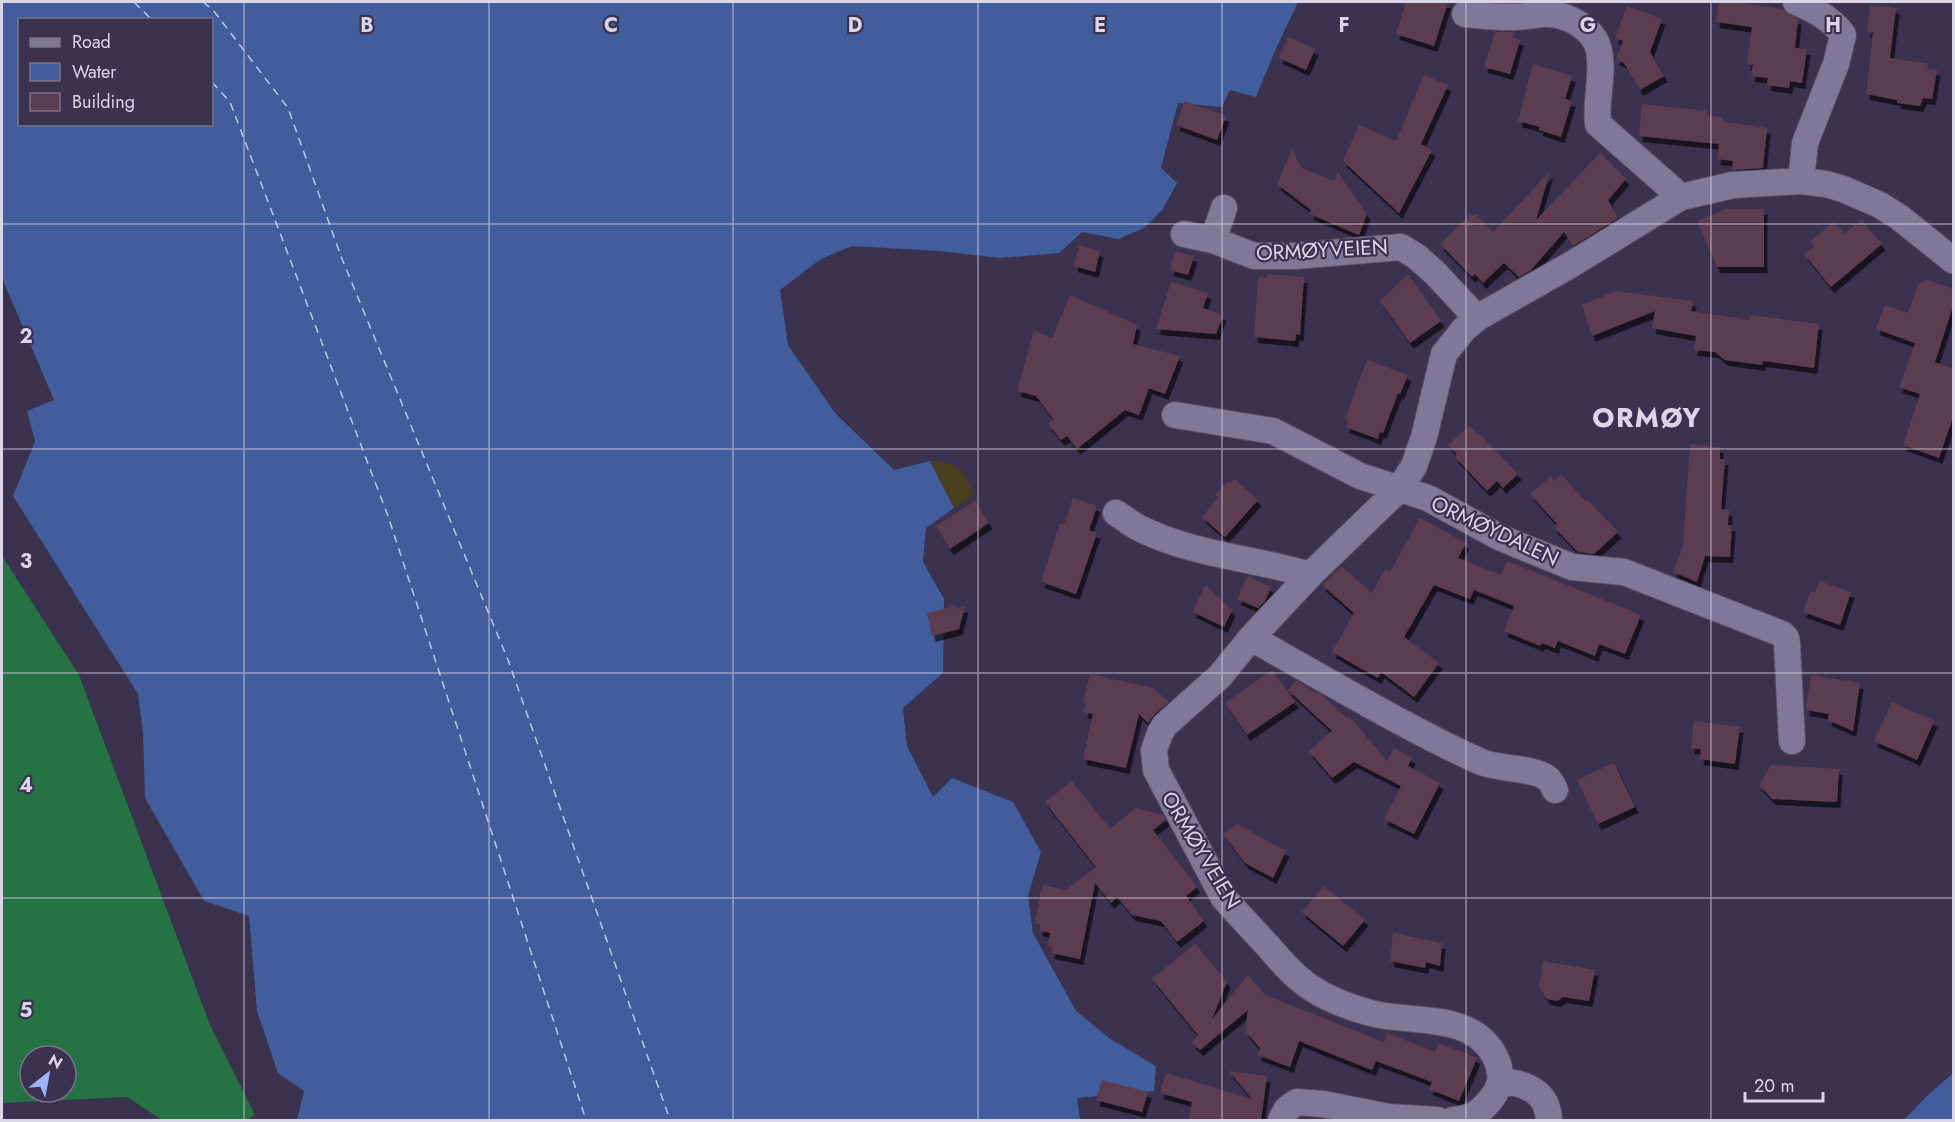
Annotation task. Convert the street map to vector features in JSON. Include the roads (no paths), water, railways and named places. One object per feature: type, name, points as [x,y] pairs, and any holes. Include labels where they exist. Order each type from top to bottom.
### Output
[{"type":"street","points":[[1796,2],[1823,16],[1843,35],[1836,64],[1805,143],[1801,181]]},
{"type":"street","points":[[1465,14],[1517,17],[1558,15],[1582,26],[1592,36],[1599,51],[1601,70],[1597,96],[1598,124],[1681,198]]},
{"type":"street","name":"ORMØYVEIEN","points":[[1501,1081],[1497,1060],[1486,1044],[1466,1029],[1432,1019],[1384,1016],[1326,997],[1291,972],[1237,913],[1218,887],[1156,770],[1154,750],[1160,733],[1165,725],[1220,676],[1251,638],[1310,576],[1399,489],[1414,466],[1424,437],[1444,354],[1464,329],[1477,318],[1681,198],[1733,185],[1801,181],[1843,189],[1880,205],[1921,233],[1953,261]]},
{"type":"street","points":[[1213,240],[1224,208]]},
{"type":"street","name":"ORMØYVEIEN","points":[[1184,234],[1213,240],[1254,256],[1295,256],[1377,247],[1401,247],[1435,273],[1477,318]]},
{"type":"street","name":"ORMØYDALEN","points":[[1175,415],[1273,431],[1374,483],[1428,498],[1499,537],[1572,567],[1624,572],[1782,634],[1787,644],[1792,741]]},
{"type":"street","points":[[1116,513],[1139,528],[1196,549],[1280,566],[1310,576]]},
{"type":"street","points":[[1251,638],[1464,754],[1487,764],[1540,774],[1549,779],[1555,790]]},
{"type":"street","points":[[1453,1120],[1470,1118],[1478,1113],[1496,1093],[1501,1081],[1522,1084],[1536,1091],[1544,1100],[1549,1112],[1549,1120]]},
{"type":"street","points":[[1281,1120],[1287,1109],[1297,1102],[1323,1104],[1389,1117],[1437,1120]]},
{"type":"water","points":[[2,2],[1298,2],[1256,97],[1230,90],[1222,107],[1178,103],[1161,168],[1177,183],[1163,209],[1144,228],[1118,239],[1082,232],[1059,253],[1000,258],[939,251],[852,246],[821,259],[780,290],[788,345],[835,413],[894,470],[930,461],[954,508],[926,528],[923,562],[944,599],[943,673],[903,708],[907,746],[933,797],[952,778],[1013,802],[1041,852],[1028,896],[1033,933],[1076,1011],[1112,1040],[1156,1066],[1154,1091],[1077,1098],[1080,1120],[297,1120],[304,1091],[278,1073],[257,1011],[249,916],[204,901],[145,798],[143,734],[138,694],[13,496],[35,441],[27,411],[54,400],[2,278]]},
{"type":"water","points":[[1953,1073],[1953,1120],[1904,1120],[1927,1096]]},
{"type":"district","name":"ORMØY","points":[[1647,417]]}]
